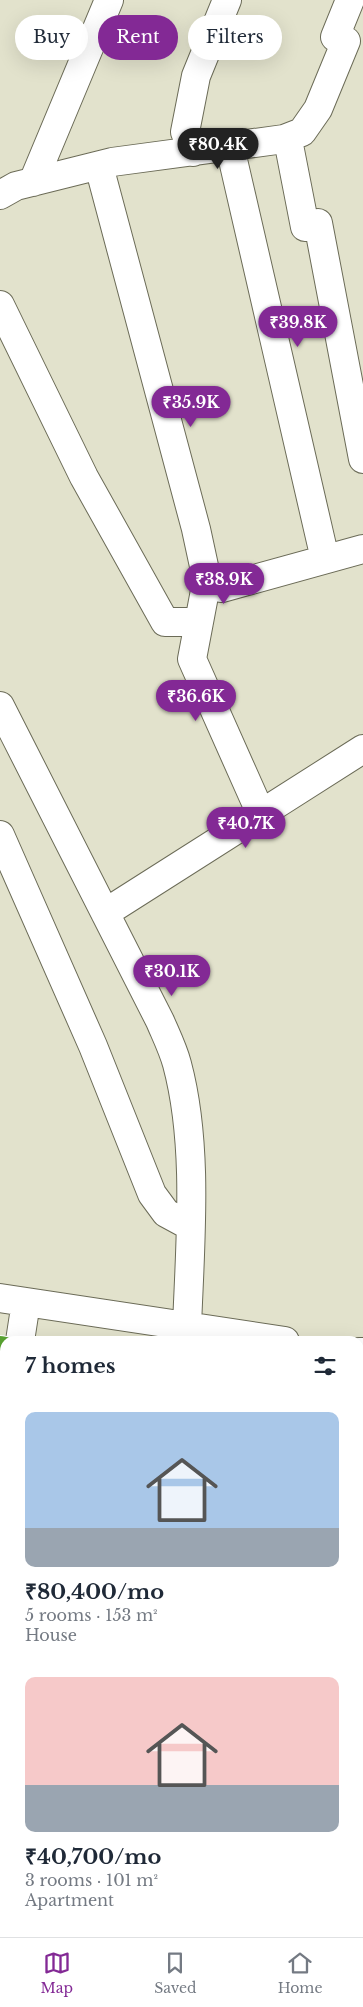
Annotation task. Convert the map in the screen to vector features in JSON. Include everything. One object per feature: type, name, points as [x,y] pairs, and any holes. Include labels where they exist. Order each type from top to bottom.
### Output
[{"type":"street","points":[[33,182],[109,0]]},
{"type":"street","points":[[193,152],[185,132],[196,76],[227,0]]},
{"type":"street","points":[[0,195],[16,186],[99,166],[284,139],[302,132],[318,109],[350,0]]},
{"type":"street","points":[[284,139],[289,145],[311,225],[363,459]]},
{"type":"street","points":[[230,146],[325,559]]},
{"type":"street","points":[[99,166],[196,529],[207,580],[192,659],[261,814]]},
{"type":"street","points":[[0,306],[84,477],[165,622],[199,622]]},
{"type":"street","points":[[207,580],[213,586],[222,588],[363,549]]},
{"type":"street","points":[[0,706],[160,1021],[177,1062],[183,1090],[191,1155],[187,1327]]},
{"type":"street","points":[[105,913],[363,749]]},
{"type":"street","points":[[0,835],[93,1046],[152,1194],[166,1212],[190,1226]]},
{"type":"street","points":[[0,1298],[250,1336]]},
{"type":"street","points":[[21,1336],[26,1302]]}]
